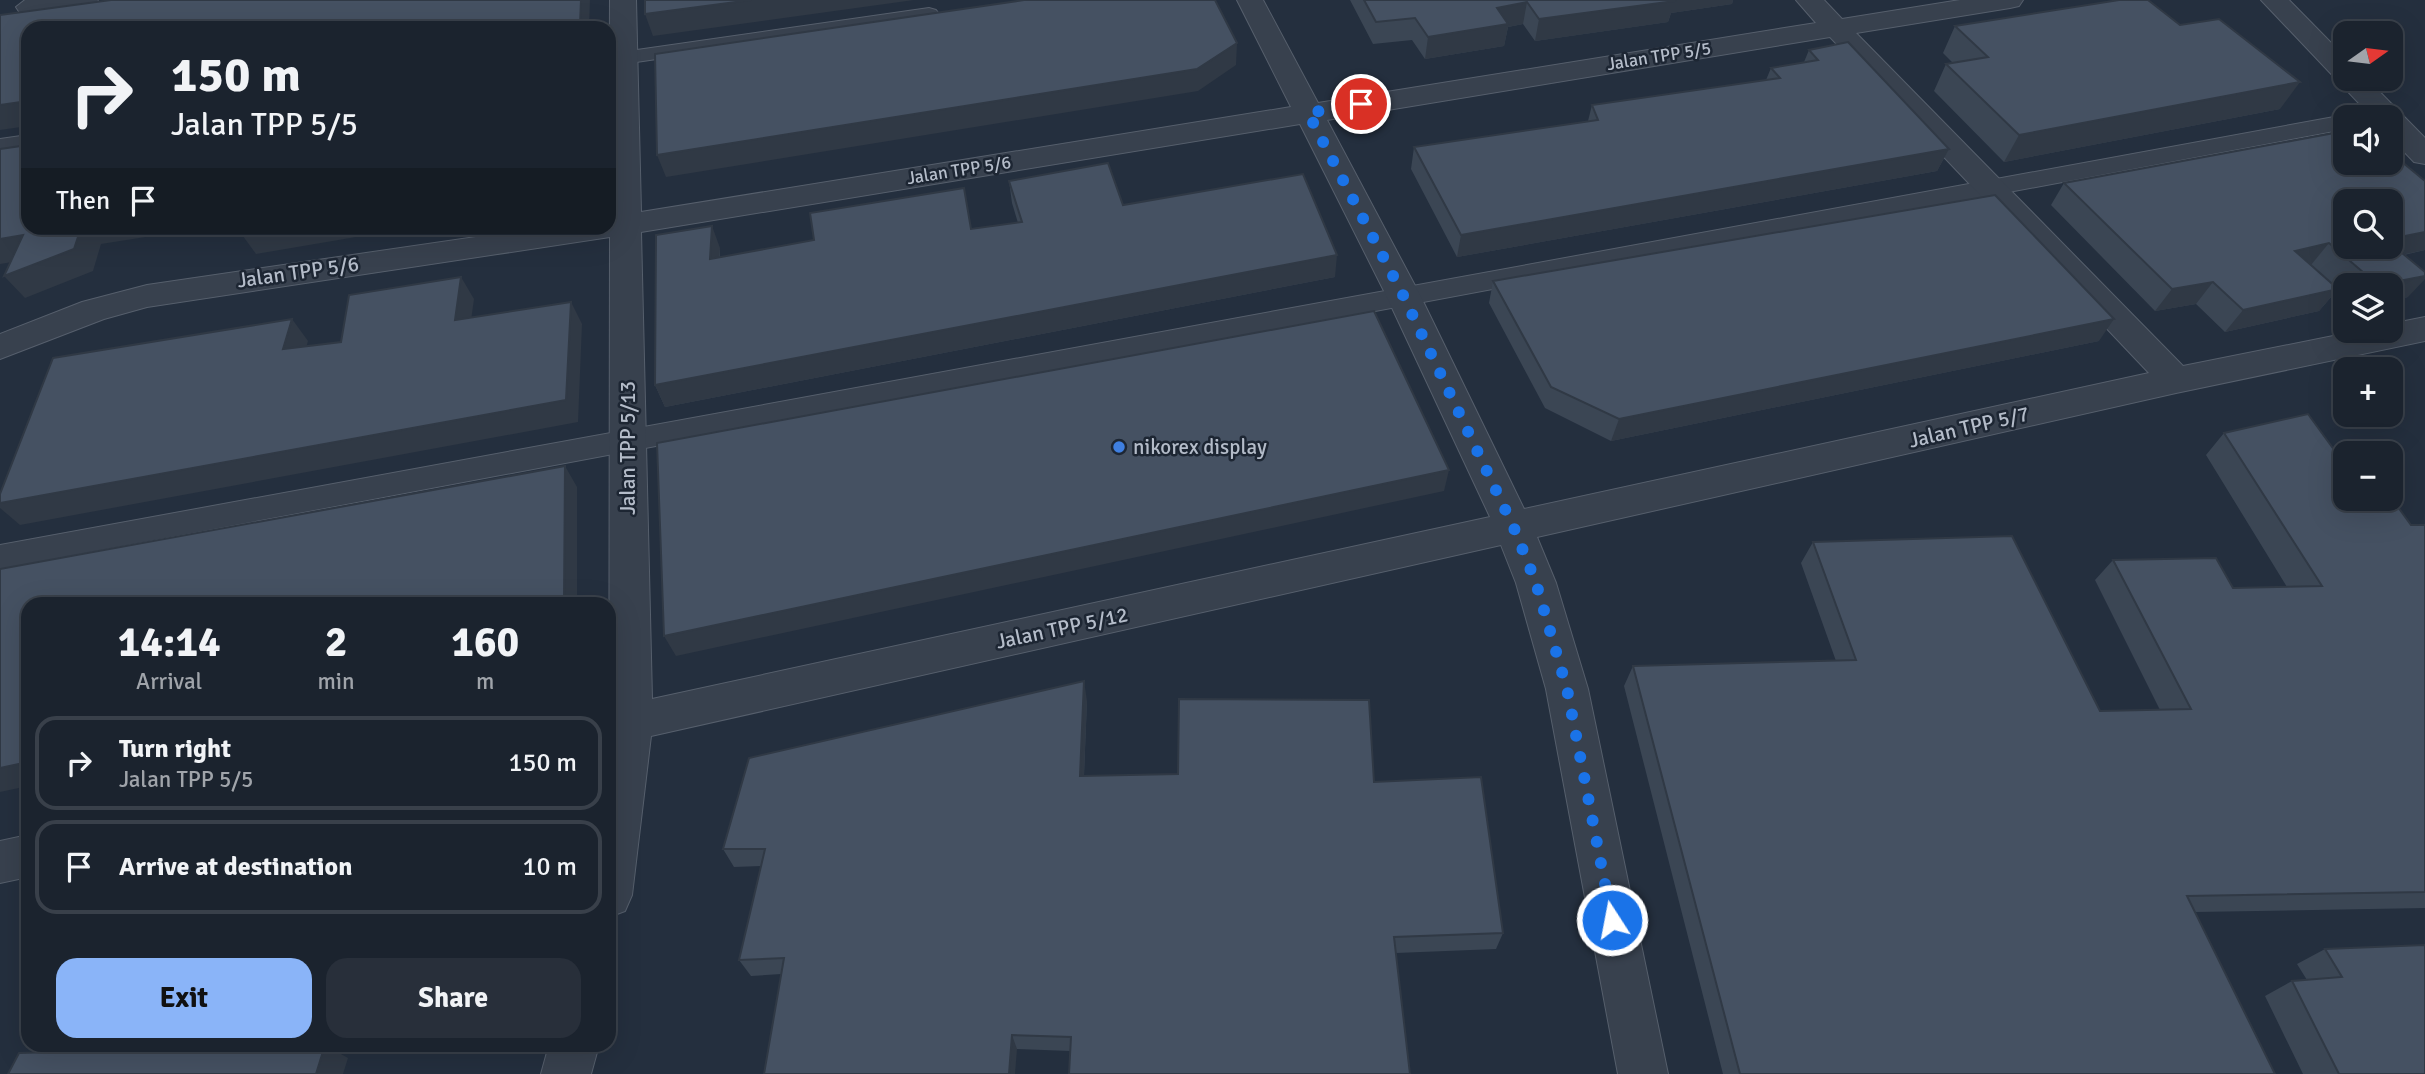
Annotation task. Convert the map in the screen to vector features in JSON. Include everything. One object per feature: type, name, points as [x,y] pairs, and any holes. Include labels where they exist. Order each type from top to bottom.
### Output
[{"type":"street","points":[[29,7],[85,0]]},
{"type":"street","name":"Jalan TPP 5/13","points":[[616,101],[623,0]]},
{"type":"street","points":[[1250,0],[1403,295],[1514,528],[1553,633],[1567,689],[1643,1074]]},
{"type":"street","points":[[1809,0],[2176,380]]},
{"type":"street","name":"Jalan TPP 5/5","points":[[1308,113],[2010,0]]},
{"type":"street","points":[[2274,0],[2333,61]]},
{"type":"street","points":[[2361,91],[2374,105]]},
{"type":"street","name":"Jalan TPP 5/6","points":[[616,226],[1308,113]]},
{"type":"street","points":[[2403,135],[2425,155]]},
{"type":"street","name":"Jalan TPP 5/6","points":[[0,347],[94,310],[147,296],[553,235]]},
{"type":"street","name":"Jalan TPP 5/13","points":[[614,235],[628,442],[616,787]]},
{"type":"street","name":"Jalan TPP 5/7","points":[[1514,528],[2176,380],[2425,329]]},
{"type":"street","name":"Jalan TPP 5/12","points":[[620,725],[1514,528]]},
{"type":"street","points":[[0,862],[21,858]]},
{"type":"street","points":[[566,1074],[572,1052]]},
{"type":"lane","points":[[617,59],[946,12]]},
{"type":"lane","points":[[0,557],[2333,124]]},
{"type":"lane","points":[[0,146],[21,143]]},
{"type":"building","points":[[111,0],[581,0],[580,21],[21,21],[21,102],[0,105],[0,15]]},
{"type":"building","points":[[645,0],[751,0],[645,14]]},
{"type":"building","points":[[1024,0],[1215,0],[1237,43],[1197,69],[657,155],[655,54]]},
{"type":"building","points":[[1364,0],[1675,1],[1539,19],[1527,2],[1497,8],[1508,24],[1428,37],[1415,18],[1376,22]]},
{"type":"building","points":[[2119,0],[2148,0],[2180,25],[2219,19],[2300,82],[2019,135],[1946,64],[1988,57],[1955,26]]},
{"type":"building","points":[[1848,42],[1949,149],[1461,235],[1414,147],[1598,120],[1592,105],[1780,78],[1771,68],[1818,60],[1809,50]]},
{"type":"building","points":[[2333,133],[2333,175],[2403,175],[2403,163],[2425,181],[2425,232],[2403,236],[2403,189],[2333,189],[2333,246],[2329,243],[2295,251],[2333,285],[2333,290],[2243,310],[2213,282],[2172,289],[2064,183]]},
{"type":"building","points":[[21,146],[23,235],[0,239],[0,149]]},
{"type":"building","points":[[1108,163],[1123,205],[1303,174],[1337,255],[655,385],[656,235],[712,226],[710,259],[814,240],[810,213],[964,188],[971,229],[1022,222],[1009,181]]},
{"type":"building","points":[[1995,195],[2114,319],[1619,419],[1551,387],[1493,281]]},
{"type":"building","points":[[23,235],[79,235],[74,249],[4,276]]},
{"type":"building","points":[[2403,254],[2425,272],[2425,276],[2403,280],[2403,273],[2364,273],[2348,259],[2403,259]]},
{"type":"building","points":[[461,277],[455,320],[571,302],[566,400],[0,503],[0,494],[53,358],[292,319],[283,349],[341,342],[349,295]]},
{"type":"building","points":[[1374,311],[1449,470],[664,636],[657,443]]},
{"type":"building","points":[[2308,414],[2333,448],[2333,511],[2401,511],[2411,525],[2425,525],[2425,892],[2187,896],[2275,1074],[1740,1074],[1633,666],[1856,660],[1813,542],[2012,536],[2100,711],[2191,709],[2113,560],[2216,558],[2233,588],[2322,586],[2224,433]]},
{"type":"building","points":[[565,466],[564,597],[21,597],[21,764],[0,768],[0,569]]},
{"type":"building","points":[[1084,681],[1080,776],[1178,774],[1179,699],[1369,700],[1374,782],[1481,777],[1503,933],[1394,937],[1410,1074],[1069,1074],[1071,1037],[1012,1035],[1009,1074],[764,1074],[784,958],[739,960],[765,849],[723,849],[749,758]]},
{"type":"building","points":[[2425,945],[2425,1074],[2339,1074],[2292,981],[2342,977],[2325,949]]},
{"type":"building","points":[[323,1052],[316,1074],[8,1074],[19,1053]]},
{"type":"place","name":"nikorex display","points":[[1119,447]]},
{"type":"route","points":[[1361,104],[1308,113],[1403,295],[1514,528],[1536,583],[1553,633],[1567,689],[1612,920]]}]
